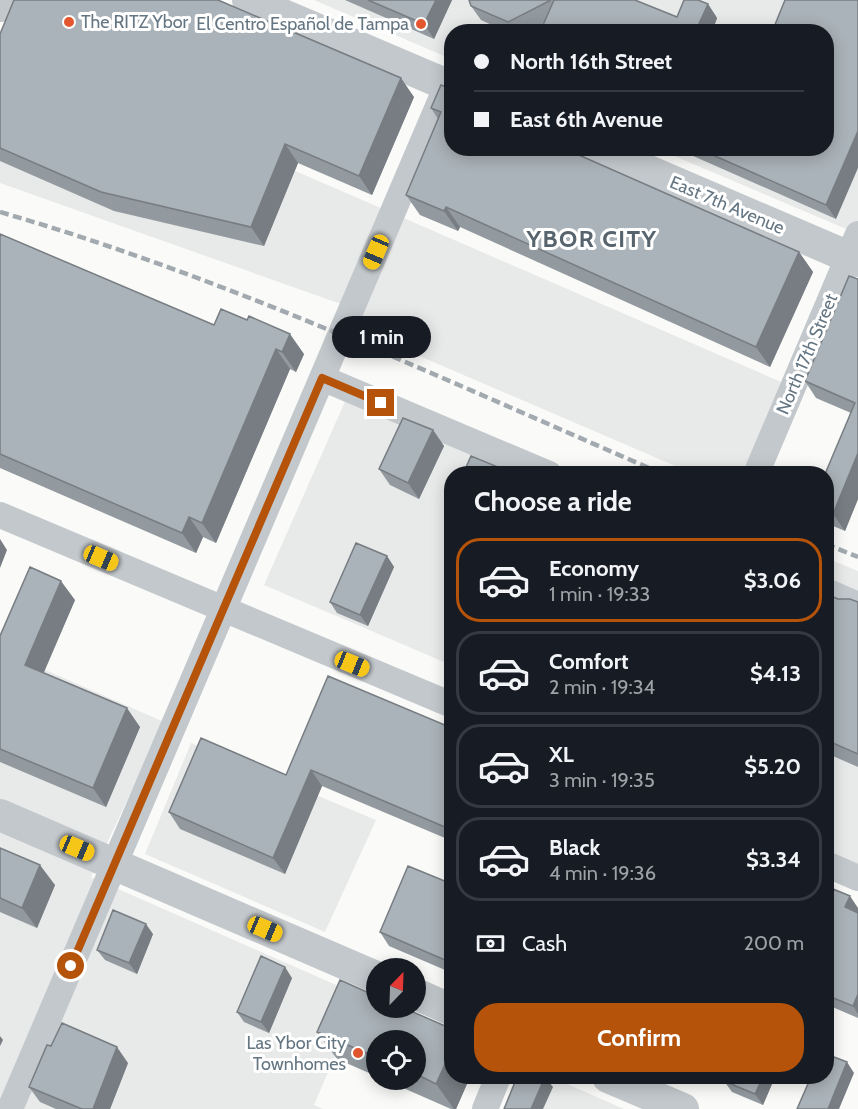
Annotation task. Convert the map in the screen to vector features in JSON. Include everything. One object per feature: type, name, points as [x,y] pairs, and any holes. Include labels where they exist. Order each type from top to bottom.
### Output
[{"type":"street","points":[[0,6],[3,0]]},
{"type":"street","points":[[248,0],[444,84]]},
{"type":"street","points":[[10,1109],[444,97]]},
{"type":"street","name":"East 7th Avenue","points":[[615,156],[855,251]]},
{"type":"street","name":"North 17th Street","points":[[760,466],[855,251]]},
{"type":"street","points":[[322,378],[530,466]]},
{"type":"street","points":[[0,515],[444,702]]},
{"type":"street","points":[[834,594],[858,605]]},
{"type":"street","points":[[0,815],[366,973]]},
{"type":"street","points":[[834,868],[858,878]]},
{"type":"street","points":[[426,998],[444,1006]]},
{"type":"street","points":[[484,1109],[495,1084]]},
{"type":"street","points":[[624,1084],[683,1109]]},
{"type":"shaded area","points":[[314,0],[858,0],[858,234],[674,156],[834,156],[834,24],[444,24],[444,56]]},
{"type":"shaded area","points":[[8,46],[781,382],[746,466],[675,466],[366,333],[355,309],[0,183],[0,63]]},
{"type":"shaded area","points":[[347,397],[480,455],[475,466],[444,466],[444,662],[264,585]]},
{"type":"shaded area","points":[[834,561],[858,571],[858,871],[834,861]]},
{"type":"shaded area","points":[[0,650],[164,722],[91,877],[361,996],[314,1105],[323,1109],[0,1109]]},
{"type":"shaded area","points":[[191,743],[376,820],[325,932],[145,854]]},
{"type":"shaded area","points":[[516,1084],[567,1084],[624,1109],[506,1109]]},
{"type":"building","points":[[14,0],[218,0],[401,78],[359,176],[285,144],[251,227],[101,192],[0,148],[0,34]]},
{"type":"building","points":[[368,0],[436,0],[424,24]]},
{"type":"building","points":[[469,0],[551,0],[508,22],[471,6]]},
{"type":"building","points":[[554,0],[635,0],[677,17],[684,0],[698,0],[708,4],[699,24],[544,24]]},
{"type":"building","points":[[785,0],[858,0],[858,131],[826,205],[715,156],[834,156],[834,24],[775,24]]},
{"type":"building","points":[[441,85],[444,86],[444,156],[581,156],[799,252],[756,347],[446,207],[444,211],[406,195],[441,112],[431,108]]},
{"type":"building","points":[[0,234],[214,325],[221,309],[247,320],[249,316],[290,334],[282,352],[276,349],[202,523],[189,517],[182,533],[0,454]]},
{"type":"building","points":[[849,276],[858,279],[858,453],[834,512],[834,466],[828,466],[855,403],[805,381]]},
{"type":"building","points":[[403,418],[433,430],[408,483],[379,469]]},
{"type":"building","points":[[471,456],[495,466],[467,466]]},
{"type":"building","points":[[356,543],[387,556],[360,615],[330,602]]},
{"type":"building","points":[[30,567],[61,581],[25,665],[127,708],[93,788],[0,749],[0,636]]},
{"type":"building","points":[[834,597],[858,602],[858,754],[834,744]]},
{"type":"building","points":[[328,676],[444,725],[444,827],[311,770],[273,858],[169,812],[201,738],[286,775]]},
{"type":"building","points":[[0,848],[40,865],[22,908],[0,898]]},
{"type":"building","points":[[408,866],[444,881],[444,960],[380,932]]},
{"type":"building","points":[[834,889],[850,896],[845,907],[858,913],[858,994],[853,1006],[834,998]]},
{"type":"building","points":[[113,910],[146,924],[129,963],[97,950]]},
{"type":"building","points":[[261,956],[285,967],[261,1022],[237,1012]]},
{"type":"building","points":[[340,980],[366,992],[366,1018],[426,1018],[444,1026],[444,1066],[436,1084],[426,1079],[426,1030],[366,1030],[366,1053],[317,1032]]},
{"type":"building","points":[[62,1023],[117,1047],[93,1109],[82,1109],[29,1087],[47,1045],[51,1046]]},
{"type":"building","points":[[834,1057],[847,1062],[828,1109],[797,1109],[808,1084],[834,1084]]},
{"type":"building","points":[[514,1084],[542,1084],[531,1109],[504,1109]]},
{"type":"building","points":[[731,1084],[760,1084],[755,1094]]},
{"type":"railway","points":[[0,212],[85,238],[252,299],[418,367],[645,466]]},
{"type":"railway","points":[[834,547],[858,557]]},
{"type":"place","name":"The RITZ Ybor","points":[[69,22]]},
{"type":"place","name":"El Centro Español de Tampa","points":[[421,24]]},
{"type":"place","name":"Las Ybor City Townhomes","points":[[358,1053]]},
{"type":"district","name":"YBOR CITY","points":[[592,238]]},
{"type":"route","points":[[71,966],[322,378],[381,403]]}]
